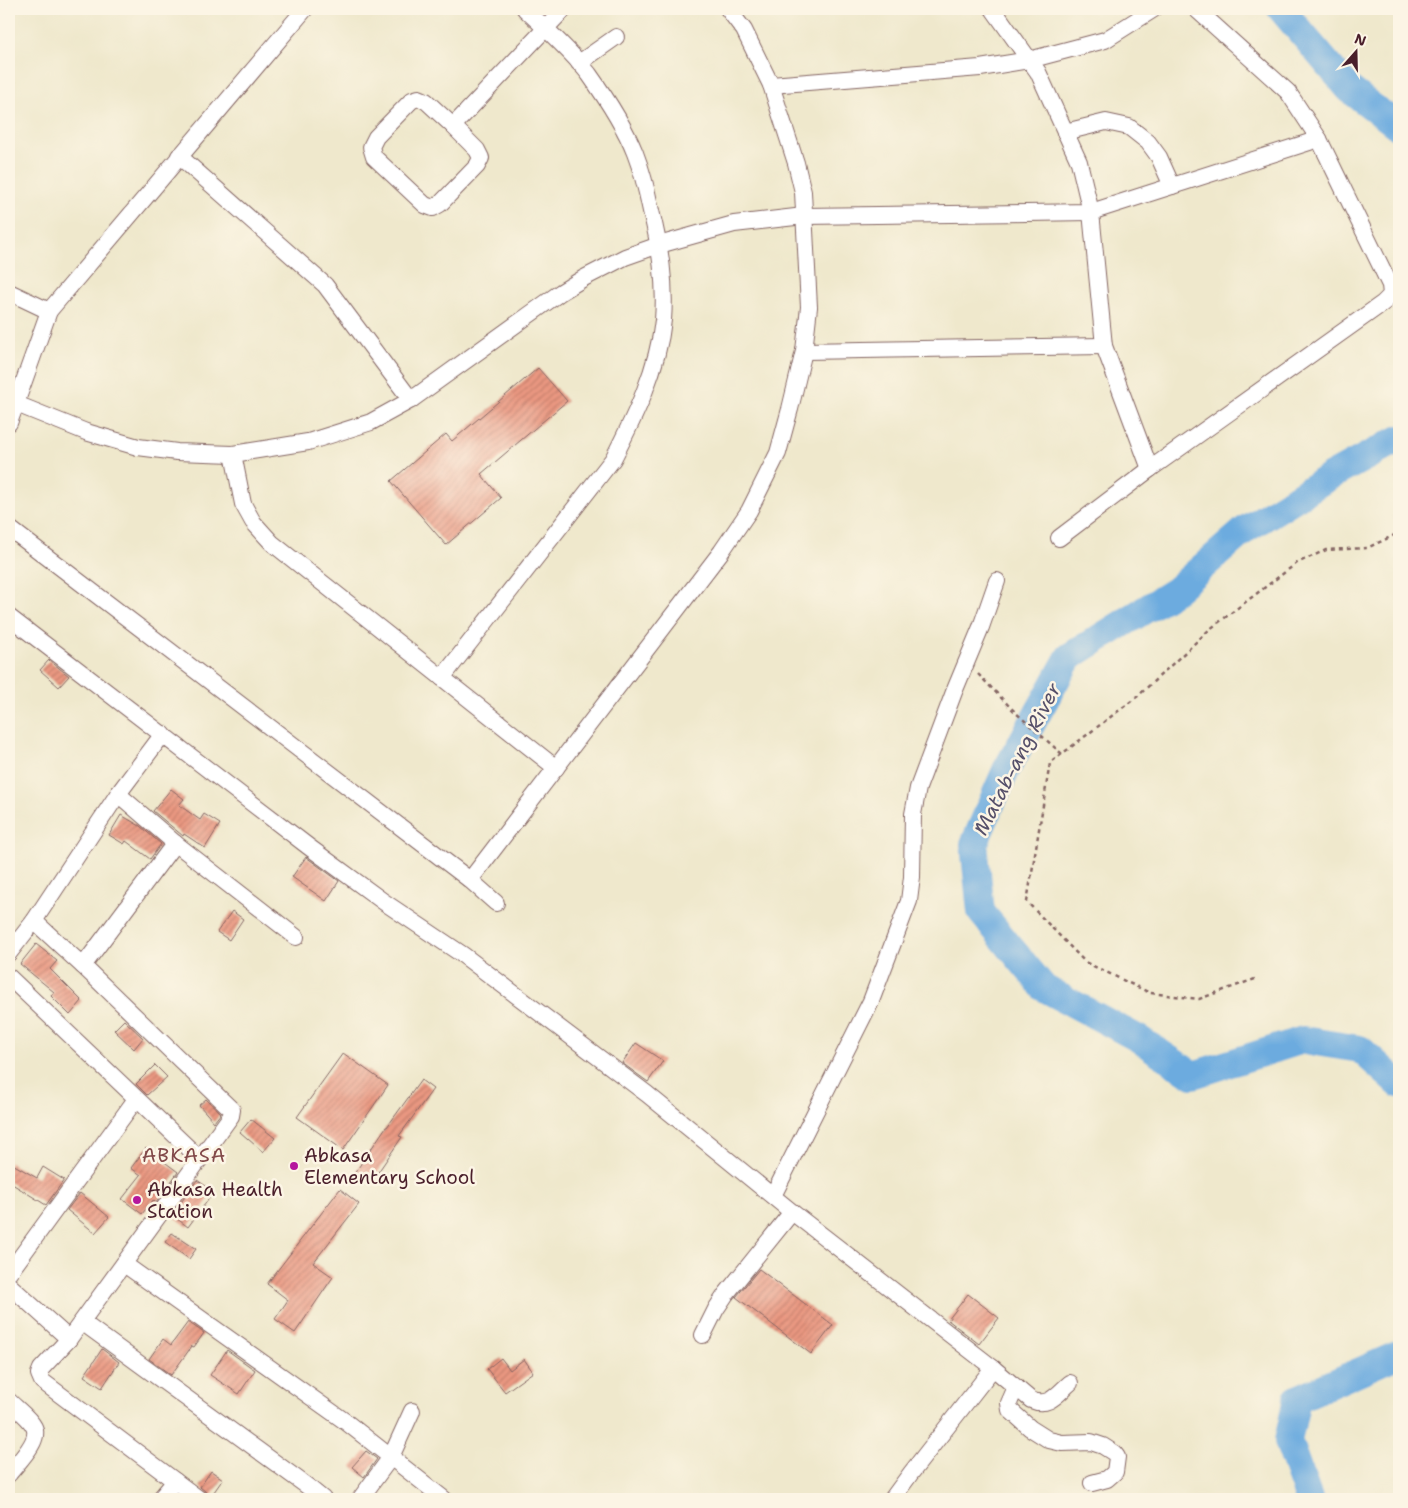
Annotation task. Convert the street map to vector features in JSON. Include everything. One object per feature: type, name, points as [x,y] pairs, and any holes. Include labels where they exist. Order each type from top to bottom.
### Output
[{"type":"street","points":[[9,423],[12,402],[49,311],[305,9]]},
{"type":"street","points":[[442,678],[613,459],[633,421],[646,389],[662,321],[664,276],[660,245],[644,180],[634,152],[619,121],[580,63],[525,9]]},
{"type":"street","points":[[453,126],[564,9]]},
{"type":"street","points":[[470,880],[722,552],[749,511],[778,453],[804,352],[809,307],[803,192],[798,170],[771,85],[744,30],[728,9]]},
{"type":"street","points":[[993,9],[1038,72],[1079,162],[1091,212],[1104,346],[1150,469]]},
{"type":"street","points":[[771,85],[980,68],[1029,60],[1105,40],[1154,9]]},
{"type":"street","points":[[1059,538],[1150,469],[1384,303],[1391,295],[1390,285],[1320,140],[1288,92],[1196,9]]},
{"type":"street","points":[[580,63],[616,37]]},
{"type":"street","points":[[419,98],[426,101],[453,126],[478,150],[481,158],[477,166],[440,204],[433,208],[425,205],[374,157],[371,147],[376,137],[412,100],[419,98]]},
{"type":"street","points":[[1065,132],[1106,122],[1130,127],[1148,142],[1159,158],[1172,186]]},
{"type":"street","points":[[12,402],[86,432],[138,447],[177,452],[233,454],[308,442],[371,422],[411,400],[584,278],[625,257],[660,245],[734,224],[804,216],[1091,212],[1320,140]]},
{"type":"street","points":[[179,156],[325,285],[411,400]]},
{"type":"street","points":[[9,292],[49,311]]},
{"type":"street","points":[[804,352],[1104,346]]},
{"type":"street","points":[[233,454],[243,504],[253,522],[272,543],[556,768]]},
{"type":"street","points":[[9,528],[470,880],[496,903]]},
{"type":"street","points":[[773,1196],[870,1002],[909,901],[912,877],[913,814],[918,788],[982,627],[997,581]]},
{"type":"street","points":[[9,617],[316,852],[384,902],[463,956],[647,1094],[792,1212],[994,1368],[1031,1400],[1038,1403],[1050,1402],[1070,1383]]},
{"type":"street","points":[[9,953],[34,921],[118,794],[163,734]]},
{"type":"street","points":[[118,794],[176,843],[296,936]]},
{"type":"street","points":[[83,966],[176,843]]},
{"type":"street","points":[[34,921],[232,1110],[231,1116],[82,1322],[41,1369],[39,1374],[42,1381],[199,1499]]},
{"type":"street","points":[[9,977],[200,1159]]},
{"type":"street","points":[[9,1273],[136,1099]]},
{"type":"street","points":[[703,1334],[726,1294],[792,1212]]},
{"type":"street","points":[[124,1264],[346,1422],[444,1499]]},
{"type":"street","points":[[9,1286],[69,1339]]},
{"type":"street","points":[[82,1322],[323,1499]]},
{"type":"street","points":[[892,1499],[994,1368]]},
{"type":"street","points":[[1016,1387],[1009,1403],[1010,1410],[1030,1428],[1049,1440],[1062,1443],[1091,1442],[1114,1452],[1117,1457],[1115,1472],[1107,1479],[1092,1483]]},
{"type":"street","points":[[9,1401],[30,1421],[36,1434],[34,1442],[9,1474]]},
{"type":"street","points":[[360,1499],[391,1457],[412,1411]]},
{"type":"street","points":[[160,1499],[175,1481]]},
{"type":"path","points":[[1255,979],[1199,999],[1150,993],[1085,962],[1027,902],[1050,763],[1138,696],[1210,629],[1296,563],[1326,550],[1367,548],[1399,533]]},
{"type":"path","points":[[967,662],[1016,713],[1062,754]]},
{"type":"building","points":[[538,368],[567,401],[481,474],[501,498],[446,545],[391,481],[446,434],[452,441]]},
{"type":"building","points":[[49,660],[69,676],[59,687],[40,670]]},
{"type":"building","points":[[171,789],[184,799],[179,805],[200,820],[204,814],[220,824],[205,848],[184,834],[183,836],[153,811]]},
{"type":"building","points":[[121,815],[140,826],[161,844],[150,859],[126,841],[124,844],[109,835]]},
{"type":"building","points":[[306,857],[339,881],[326,901],[292,877]]},
{"type":"building","points":[[232,911],[243,919],[229,940],[217,932]]},
{"type":"building","points":[[36,944],[57,961],[50,969],[82,1001],[70,1015],[51,996],[54,992],[20,964]]},
{"type":"building","points":[[124,1020],[143,1038],[134,1049],[114,1030]]},
{"type":"building","points":[[636,1043],[663,1061],[648,1082],[622,1063]]},
{"type":"building","points":[[343,1053],[388,1085],[343,1150],[297,1117]]},
{"type":"building","points":[[155,1065],[167,1077],[147,1095],[136,1084]]},
{"type":"building","points":[[421,1080],[433,1089],[399,1136],[402,1137],[370,1184],[354,1174]]},
{"type":"building","points":[[206,1099],[221,1113],[214,1122],[199,1105]]},
{"type":"building","points":[[251,1119],[275,1138],[263,1152],[240,1132]]},
{"type":"building","points":[[146,1148],[178,1172],[156,1203],[153,1200],[142,1214],[122,1199],[141,1175],[131,1168]]},
{"type":"building","points":[[9,1162],[37,1178],[43,1167],[64,1180],[46,1205],[9,1182]]},
{"type":"building","points":[[197,1180],[214,1192],[188,1227],[172,1215]]},
{"type":"building","points":[[340,1189],[359,1204],[313,1263],[333,1277],[295,1333],[275,1319],[288,1300],[267,1284]]},
{"type":"building","points":[[80,1193],[109,1217],[95,1233],[67,1210]]},
{"type":"building","points":[[172,1233],[196,1249],[189,1259],[165,1242]]},
{"type":"building","points":[[759,1269],[833,1325],[811,1354],[736,1297]]},
{"type":"building","points":[[968,1294],[999,1318],[979,1344],[948,1320]]},
{"type":"building","points":[[188,1322],[204,1333],[171,1375],[149,1359],[163,1339],[171,1345]]},
{"type":"building","points":[[102,1349],[119,1362],[102,1388],[84,1376]]},
{"type":"building","points":[[227,1350],[255,1370],[239,1394],[210,1375]]},
{"type":"building","points":[[501,1358],[510,1370],[524,1359],[533,1372],[505,1392],[487,1369]]},
{"type":"building","points":[[366,1451],[377,1459],[364,1477],[352,1467]]},
{"type":"building","points":[[211,1471],[223,1479],[209,1499],[205,1491],[200,1487]]},
{"type":"waterway","name":"Matab-ang River","points":[[1281,9],[1349,89],[1399,127]]},
{"type":"waterway","name":"Matab-ang River","points":[[1399,439],[1329,477],[1246,529],[1175,591],[1069,657],[1006,770],[974,844],[981,912],[1044,988],[1139,1039],[1193,1075],[1303,1040],[1360,1049],[1399,1084]]},
{"type":"waterway","name":"Matab-ang River","points":[[1309,1499],[1288,1441],[1297,1399],[1399,1354]]},
{"type":"place","name":"Abkasa Elementary School","points":[[294,1166]]},
{"type":"place","name":"Abkasa Health Station","points":[[137,1200]]},
{"type":"district","name":"ABKASA","points":[[184,1155]]}]
